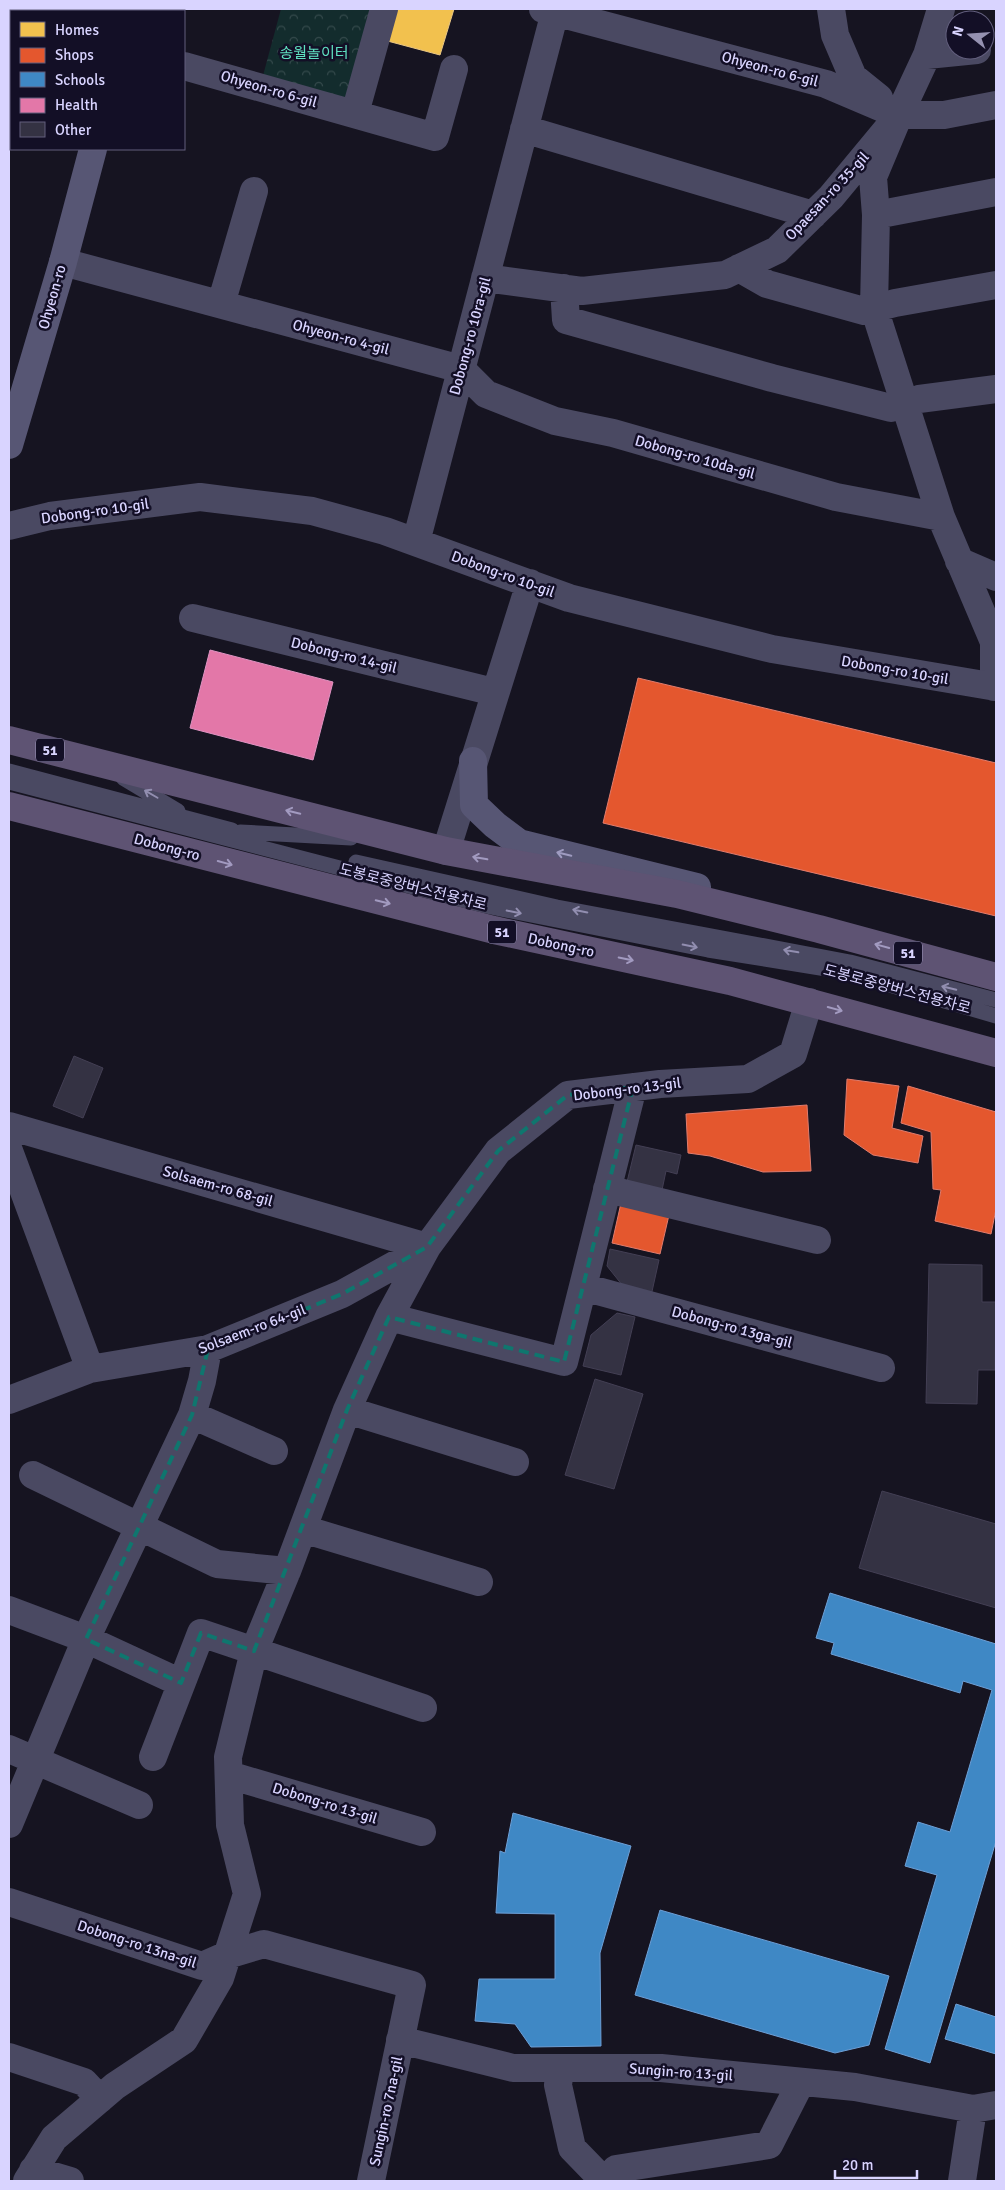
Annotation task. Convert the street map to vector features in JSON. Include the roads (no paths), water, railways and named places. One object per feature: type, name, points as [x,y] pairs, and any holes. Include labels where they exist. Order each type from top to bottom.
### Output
[{"type":"main road","name":"Ohyeon-ro","points":[[9,445],[63,262],[93,150]]},
{"type":"main road","name":"51","points":[[9,740],[446,851],[677,894],[795,923],[996,977]]},
{"type":"main road","points":[[473,761],[474,804],[494,825],[520,843],[686,883],[795,923]]},
{"type":"main road","points":[[9,812],[39,802]]},
{"type":"main road","name":"Dobong-ro","points":[[9,806],[39,802],[116,834],[494,930],[730,981],[996,1053]]},
{"type":"street","points":[[354,113],[384,9]]},
{"type":"street","points":[[831,9],[835,35],[853,77],[900,115],[873,177],[876,215],[874,308],[940,518],[994,642],[995,687]]},
{"type":"street","name":"Opaesan-ro 35-gil","points":[[485,278],[582,291],[725,275],[777,250],[831,197],[900,115],[926,55],[941,9]]},
{"type":"street","name":"Ohyeon-ro 6-gil","points":[[549,10],[606,17],[826,84],[900,115],[944,115],[996,105]]},
{"type":"street","name":"Dobong-ro 10ra-gil","points":[[416,542],[524,130],[549,10]]},
{"type":"street","points":[[926,55],[945,53]]},
{"type":"street","name":"Ohyeon-ro 6-gil","points":[[185,66],[354,113],[435,138],[454,69]]},
{"type":"street","points":[[524,130],[813,215]]},
{"type":"street","points":[[221,304],[254,191]]},
{"type":"street","points":[[876,215],[996,192]]},
{"type":"street","name":"Ohyeon-ro 4-gil","points":[[63,262],[461,369]]},
{"type":"street","points":[[739,268],[767,284],[864,311],[996,285]]},
{"type":"street","points":[[564,288],[566,320],[772,378],[891,408],[919,399],[996,389]]},
{"type":"street","name":"Dobong-ro 10da-gil","points":[[461,369],[486,394],[555,422],[612,433],[836,497],[940,518]]},
{"type":"street","name":"Dobong-ro 10-gil","points":[[9,526],[50,516],[200,497],[312,511],[385,531],[569,598],[772,649],[995,687]]},
{"type":"street","points":[[960,562],[996,577]]},
{"type":"street","points":[[446,851],[494,692],[530,583]]},
{"type":"street","name":"Dobong-ro 14-gil","points":[[193,618],[494,692]]},
{"type":"street","name":"Dobong-ro 13-gil","points":[[70,2181],[30,2176],[54,2138],[115,2086],[184,2040],[220,1978],[247,1894],[230,1825],[228,1756],[254,1651],[288,1571],[346,1410],[389,1317],[427,1247],[498,1152],[568,1095],[660,1084],[748,1079],[793,1054],[809,1002]]},
{"type":"street","points":[[389,1317],[564,1362],[633,1087]]},
{"type":"street","name":"Solsaem-ro 68-gil","points":[[9,1126],[427,1247]]},
{"type":"street","points":[[9,1151],[90,1369]]},
{"type":"street","points":[[607,1190],[817,1240]]},
{"type":"street","name":"Solsaem-ro 64-gil","points":[[9,1400],[90,1369],[208,1349],[342,1294],[427,1247]]},
{"type":"street","name":"Dobong-ro 13ga-gil","points":[[583,1287],[881,1368]]},
{"type":"street","points":[[9,1824],[86,1639],[192,1415],[202,1381],[208,1349]]},
{"type":"street","points":[[346,1410],[515,1462]]},
{"type":"street","points":[[192,1415],[274,1451]]},
{"type":"street","points":[[33,1475],[217,1564],[288,1571]]},
{"type":"street","points":[[303,1529],[479,1582]]},
{"type":"street","points":[[9,1610],[86,1639],[181,1683]]},
{"type":"street","points":[[153,1757],[200,1633],[423,1708]]},
{"type":"street","points":[[9,1749],[35,1758],[139,1805]]},
{"type":"street","name":"Dobong-ro 13-gil","points":[[228,1774],[422,1832]]},
{"type":"street","name":"Dobong-ro 13na-gil","points":[[9,1902],[202,1966],[227,1955],[264,1944],[412,1985],[400,2040]]},
{"type":"street","name":"Sungin-ro 13-gil","points":[[400,2040],[513,2068],[661,2068],[855,2087],[985,2107]]},
{"type":"street","name":"Sungin-ro 7na-gil","points":[[371,2181],[400,2040]]},
{"type":"street","points":[[9,2057],[84,2082],[100,2099]]},
{"type":"street","points":[[560,2068],[558,2084],[572,2148],[605,2181],[616,2169],[769,2145],[801,2082]]},
{"type":"street","points":[[962,2181],[985,2107]]},
{"type":"lane","points":[[91,761],[192,819]]},
{"type":"lane","points":[[9,772],[366,865],[557,907],[850,962],[996,1000]]},
{"type":"lane","name":"도봉로중앙버스전용차로","points":[[9,782],[39,802],[486,906],[708,950],[845,972],[996,1016]]},
{"type":"lane","points":[[240,832],[408,842]]},
{"type":"park label","name":"송월놀이터","points":[[314,53]]}]
